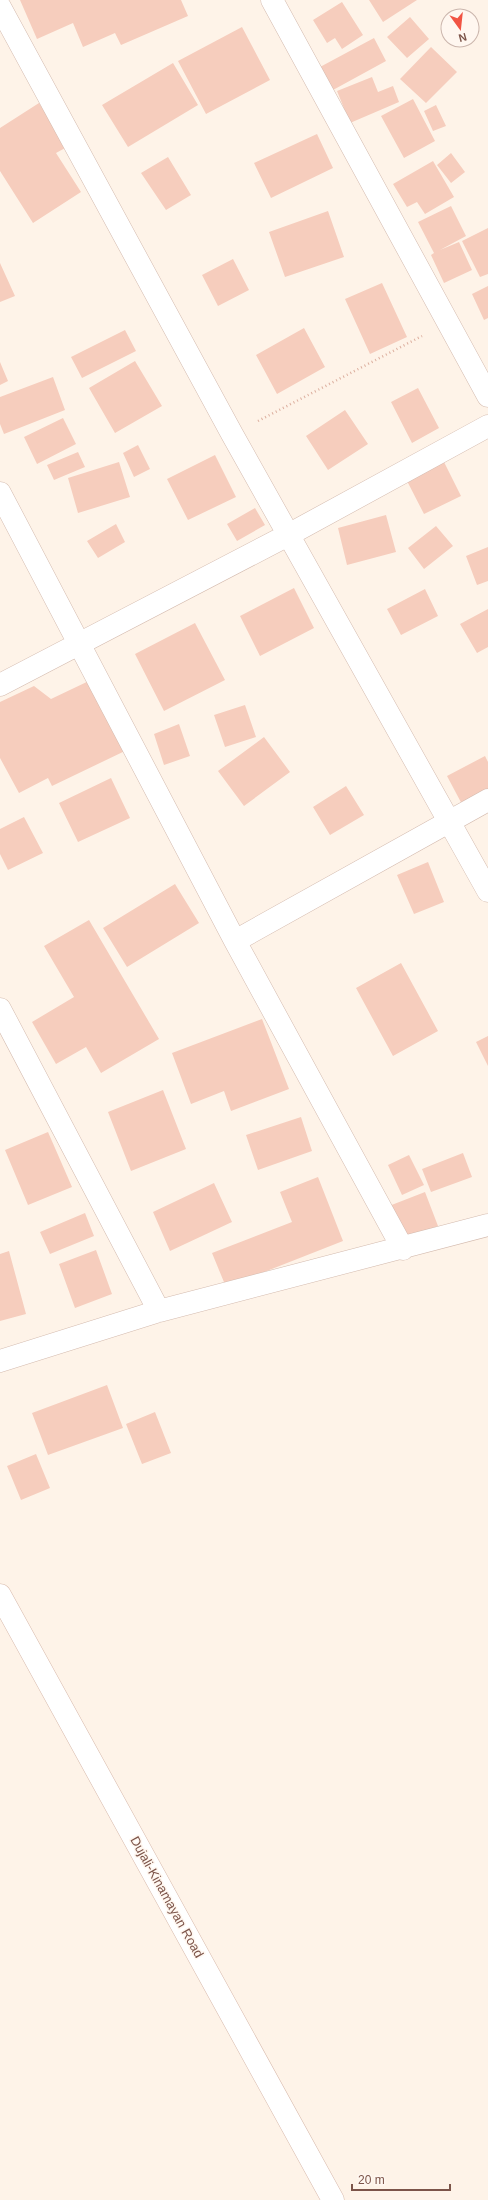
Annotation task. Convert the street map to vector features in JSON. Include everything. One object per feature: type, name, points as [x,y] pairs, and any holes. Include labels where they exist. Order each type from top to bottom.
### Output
[{"type":"street","points":[[272,0],[488,396]]},
{"type":"street","points":[[0,7],[232,434],[290,534],[450,820],[488,891]]},
{"type":"street","points":[[0,685],[290,534],[488,426]]},
{"type":"street","points":[[0,493],[80,642],[235,941],[403,1249]]},
{"type":"street","points":[[235,941],[488,800]]},
{"type":"street","points":[[0,1009],[159,1311]]},
{"type":"street","points":[[0,1361],[159,1311],[403,1249],[488,1225]]},
{"type":"street","name":"Dujali-Kinamayan Road","points":[[0,1595],[333,2200]]},
{"type":"path","points":[[232,434],[448,323]]},
{"type":"building","points":[[20,0],[181,0],[188,16],[121,45],[115,33],[83,47],[73,23],[37,39]]},
{"type":"building","points":[[369,0],[417,0],[383,22]]},
{"type":"building","points":[[342,2],[363,35],[342,49],[335,38],[327,43],[313,20]]},
{"type":"building","points":[[410,17],[429,39],[407,58],[387,37]]},
{"type":"building","points":[[242,27],[270,80],[206,114],[178,61]]},
{"type":"building","points":[[374,38],[386,61],[333,90],[320,67]]},
{"type":"building","points":[[431,47],[457,72],[426,103],[400,79]]},
{"type":"building","points":[[173,63],[198,105],[128,147],[102,105]]},
{"type":"building","points":[[372,77],[378,92],[393,86],[399,102],[350,123],[337,91]]},
{"type":"building","points":[[413,99],[435,141],[404,158],[381,116]]},
{"type":"building","points":[[39,103],[67,147],[56,153],[81,192],[33,223],[0,171],[0,128]]},
{"type":"building","points":[[436,105],[446,126],[433,131],[424,111]]},
{"type":"building","points":[[317,134],[333,168],[271,198],[254,163]]},
{"type":"building","points":[[451,153],[465,172],[451,183],[437,165]]},
{"type":"building","points":[[168,157],[191,195],[166,210],[141,173]]},
{"type":"building","points":[[433,161],[454,197],[425,214],[417,202],[407,207],[393,184]]},
{"type":"building","points":[[451,206],[466,236],[440,250],[459,242],[472,270],[444,283],[431,255],[434,253],[418,222]]},
{"type":"building","points":[[328,211],[344,257],[285,277],[269,232]]},
{"type":"building","points":[[488,228],[488,274],[480,277],[462,241]]},
{"type":"building","points":[[233,259],[249,290],[218,306],[202,275]]},
{"type":"building","points":[[0,263],[15,296],[0,302]]},
{"type":"building","points":[[382,283],[407,337],[370,354],[345,299]]},
{"type":"building","points":[[488,286],[488,318],[484,320],[472,294]]},
{"type":"building","points":[[304,328],[325,367],[277,394],[256,355]]},
{"type":"building","points":[[125,330],[136,351],[82,378],[71,357]]},
{"type":"building","points":[[135,361],[162,406],[115,433],[89,388]]},
{"type":"building","points":[[0,362],[8,381],[0,385]]},
{"type":"building","points":[[53,377],[65,410],[4,434],[0,424],[0,397]]},
{"type":"building","points":[[418,388],[439,428],[412,443],[391,402]]},
{"type":"building","points":[[345,410],[368,444],[328,470],[306,436]]},
{"type":"building","points":[[63,418],[76,444],[37,464],[24,437]]},
{"type":"building","points":[[138,445],[150,469],[134,477],[123,453]]},
{"type":"building","points":[[78,452],[85,467],[54,480],[47,465]]},
{"type":"building","points":[[215,455],[236,497],[188,520],[167,479]]},
{"type":"building","points":[[443,460],[461,496],[424,514],[406,479]]},
{"type":"building","points":[[119,462],[130,497],[78,513],[68,478]]},
{"type":"building","points":[[255,508],[265,525],[237,541],[227,524]]},
{"type":"building","points":[[386,515],[396,552],[347,565],[338,528]]},
{"type":"building","points":[[116,524],[125,542],[98,558],[87,541]]},
{"type":"building","points":[[436,526],[453,546],[424,569],[408,548]]},
{"type":"building","points":[[488,547],[488,581],[477,585],[466,556]]},
{"type":"building","points":[[294,588],[314,628],[260,656],[240,616]]},
{"type":"building","points":[[425,589],[438,616],[401,635],[387,609]]},
{"type":"building","points":[[488,609],[488,647],[477,653],[460,624]]},
{"type":"building","points":[[195,623],[225,680],[164,711],[135,654]]},
{"type":"building","points":[[93,679],[127,750],[52,786],[48,778],[19,793],[0,758],[0,702],[34,686],[51,699]]},
{"type":"building","points":[[245,705],[256,737],[225,747],[214,715]]},
{"type":"building","points":[[179,724],[190,756],[164,765],[154,734]]},
{"type":"building","points":[[264,737],[290,772],[244,806],[218,771]]},
{"type":"building","points":[[485,756],[488,762],[488,795],[464,808],[447,776]]},
{"type":"building","points":[[111,778],[130,818],[78,842],[59,803]]},
{"type":"building","points":[[346,786],[364,815],[330,835],[313,807]]},
{"type":"building","points":[[24,817],[43,853],[8,870],[0,854],[0,829]]},
{"type":"building","points":[[428,862],[444,902],[414,914],[397,875]]},
{"type":"building","points":[[175,884],[199,923],[127,967],[103,928]]},
{"type":"building","points":[[89,920],[159,1039],[101,1073],[86,1047],[56,1064],[32,1022],[74,997],[44,946]]},
{"type":"building","points":[[401,963],[438,1031],[393,1056],[356,988]]},
{"type":"building","points":[[262,1019],[289,1089],[231,1111],[224,1091],[191,1104],[172,1053]]},
{"type":"building","points":[[488,1036],[488,1066],[476,1042]]},
{"type":"building","points":[[163,1090],[186,1149],[131,1171],[108,1112]]},
{"type":"building","points":[[301,1117],[312,1151],[258,1170],[246,1135]]},
{"type":"building","points":[[48,1132],[72,1187],[28,1205],[5,1150]]},
{"type":"building","points":[[463,1153],[472,1177],[431,1192],[422,1169]]},
{"type":"building","points":[[409,1155],[424,1185],[402,1195],[388,1165]]},
{"type":"building","points":[[318,1177],[343,1241],[226,1287],[212,1253],[292,1222],[280,1192]]},
{"type":"building","points":[[214,1183],[232,1222],[170,1251],[153,1212]]},
{"type":"building","points":[[425,1192],[438,1226],[402,1240],[389,1206]]},
{"type":"building","points":[[85,1213],[94,1236],[50,1254],[40,1232]]},
{"type":"building","points":[[96,1250],[112,1294],[75,1308],[59,1264]]},
{"type":"building","points":[[9,1251],[26,1314],[0,1321],[0,1254]]},
{"type":"building","points":[[107,1385],[123,1428],[48,1455],[32,1413]]},
{"type":"building","points":[[155,1412],[171,1453],[142,1464],[126,1424]]},
{"type":"building","points":[[36,1454],[50,1488],[21,1500],[7,1466]]}]
